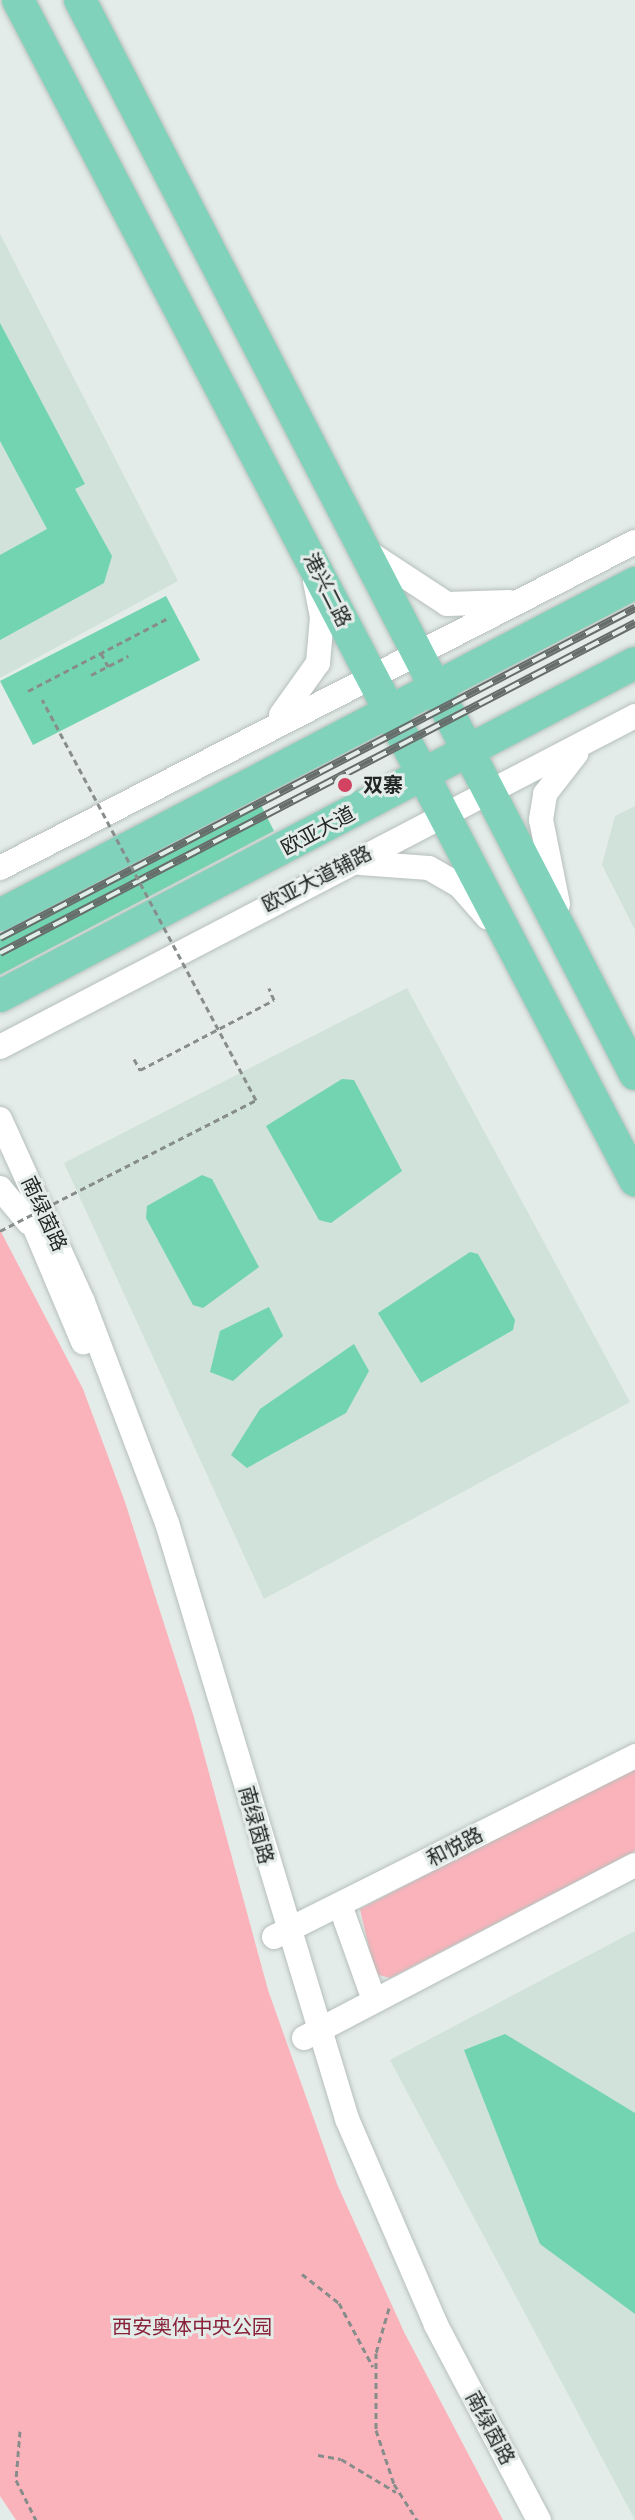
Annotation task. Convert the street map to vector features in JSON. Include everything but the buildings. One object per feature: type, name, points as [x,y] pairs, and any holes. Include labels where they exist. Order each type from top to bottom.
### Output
[{"type":"main road","name":"港兴二路","points":[[18,0],[635,1180]]},
{"type":"main road","points":[[80,0],[343,507],[430,688],[628,1061]]},
{"type":"main road","points":[[224,394],[281,478],[306,492],[314,483],[312,462],[280,385]]},
{"type":"main road","points":[[0,915],[635,583]]},
{"type":"main road","name":"欧亚大道","points":[[0,996],[635,663]]},
{"type":"main road","points":[[555,1027],[544,980],[561,970],[628,1061]]},
{"type":"street","points":[[343,507],[377,560],[447,604],[500,604],[545,589]]},
{"type":"street","points":[[266,728],[310,684],[323,640],[317,593],[297,531]]},
{"type":"street","points":[[0,868],[266,728],[415,658],[635,542]]},
{"type":"street","name":"欧亚大道辅路","points":[[0,1047],[334,869],[635,716]]},
{"type":"street","points":[[578,968],[541,820],[557,774],[611,728]]},
{"type":"street","points":[[334,869],[394,860],[429,868],[459,885],[512,947]]},
{"type":"street","name":"南绿茵路","points":[[0,1119],[83,1302],[167,1523],[280,1934]]},
{"type":"street","name":"南绿茵路","points":[[0,1150],[148,1509],[310,2034],[409,2300],[525,2520]]},
{"type":"street","points":[[0,1188],[39,1241]]},
{"type":"street","name":"和悦路","points":[[280,1934],[635,1756]]},
{"type":"street","points":[[310,2034],[635,1865]]},
{"type":"street","points":[[340,1905],[374,2000]]},
{"type":"street","name":"南绿茵路","points":[[310,2034],[403,2254],[539,2520]]},
{"type":"path","points":[[28,691],[170,617]]},
{"type":"path","points":[[101,653],[108,666]]},
{"type":"path","points":[[91,675],[128,656]]},
{"type":"path","points":[[0,1231],[256,1100],[42,700]]},
{"type":"path","points":[[134,1059],[140,1070],[274,1000],[269,988]]},
{"type":"path","points":[[302,2274],[339,2303],[374,2371]]},
{"type":"path","points":[[389,2308],[374,2371],[376,2430],[399,2492],[417,2520]]},
{"type":"path","points":[[20,2431],[16,2480],[36,2520]]},
{"type":"path","points":[[318,2455],[341,2459],[399,2492]]},
{"type":"shaded area","points":[[0,234],[178,581],[0,678]]},
{"type":"shaded area","points":[[635,806],[635,930],[602,865],[615,816]]},
{"type":"shaded area","points":[[407,988],[630,1402],[264,1599],[64,1163]]},
{"type":"shaded area","points":[[635,1931],[635,2520],[390,2060]]},
{"type":"green space","name":"西安奥体中央公园","points":[[0,1230],[83,1389],[125,1502],[193,1714],[268,1990],[337,2184],[404,2332],[503,2520],[16,2520],[0,2496]]},
{"type":"green space","points":[[635,1767],[635,1851],[390,1978],[375,1974],[360,1909]]},
{"type":"railway","points":[[0,938],[635,608]]},
{"type":"railway","points":[[0,953],[635,623]]},
{"type":"place","name":"双寨","points":[[345,785]]}]
